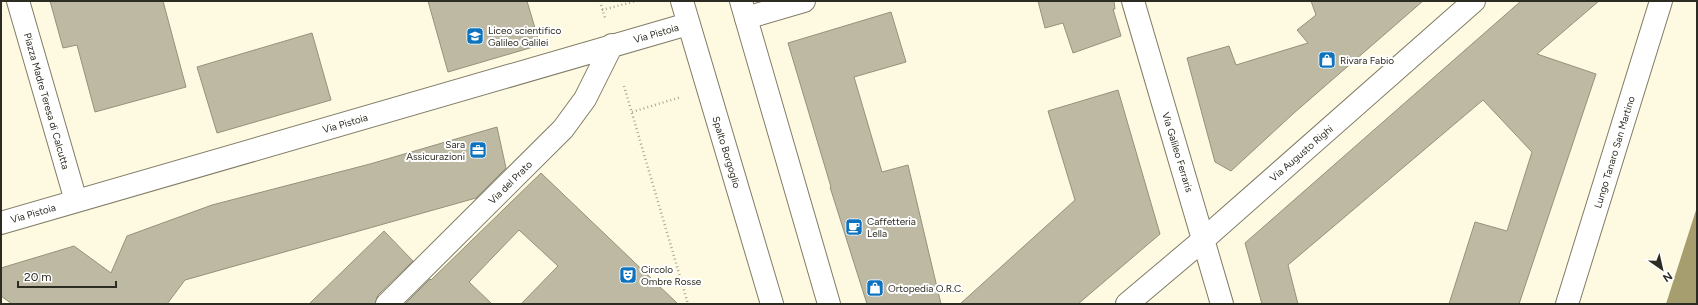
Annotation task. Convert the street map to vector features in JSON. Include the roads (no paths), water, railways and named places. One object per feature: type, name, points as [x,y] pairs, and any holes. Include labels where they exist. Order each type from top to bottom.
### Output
[{"type":"street","name":"Piazza Madre Teresa di Calcutta","points":[[18,1],[76,201]]},
{"type":"street","name":"Spalto Borgoglio","points":[[682,1],[772,304]]},
{"type":"street","points":[[804,1],[744,10],[829,304]]},
{"type":"street","name":"Via Galileo Ferraris","points":[[1133,1],[1222,304]]},
{"type":"street","name":"Via Augusto Righi","points":[[1127,304],[1204,239],[1474,1]]},
{"type":"street","name":"Lungo Tanaro San Martino","points":[[1567,304],[1661,1]]},
{"type":"street","name":"Via Pistoia","points":[[1,223],[688,24]]},
{"type":"street","name":"Via del Prato","points":[[387,304],[563,129],[585,99],[612,45]]},
{"type":"place","name":"Liceo scientifico Galileo Galilei","points":[[475,36]]},
{"type":"place","name":"Rivara Fabio","points":[[1327,60]]},
{"type":"place","name":"Sara Assicurazioni","points":[[478,150]]},
{"type":"place","name":"Caffetteria Lella","points":[[854,227]]},
{"type":"place","name":"Circolo Ombre Rosse","points":[[628,275]]},
{"type":"place","name":"Ortopedia O.R.C.","points":[[875,288]]}]
